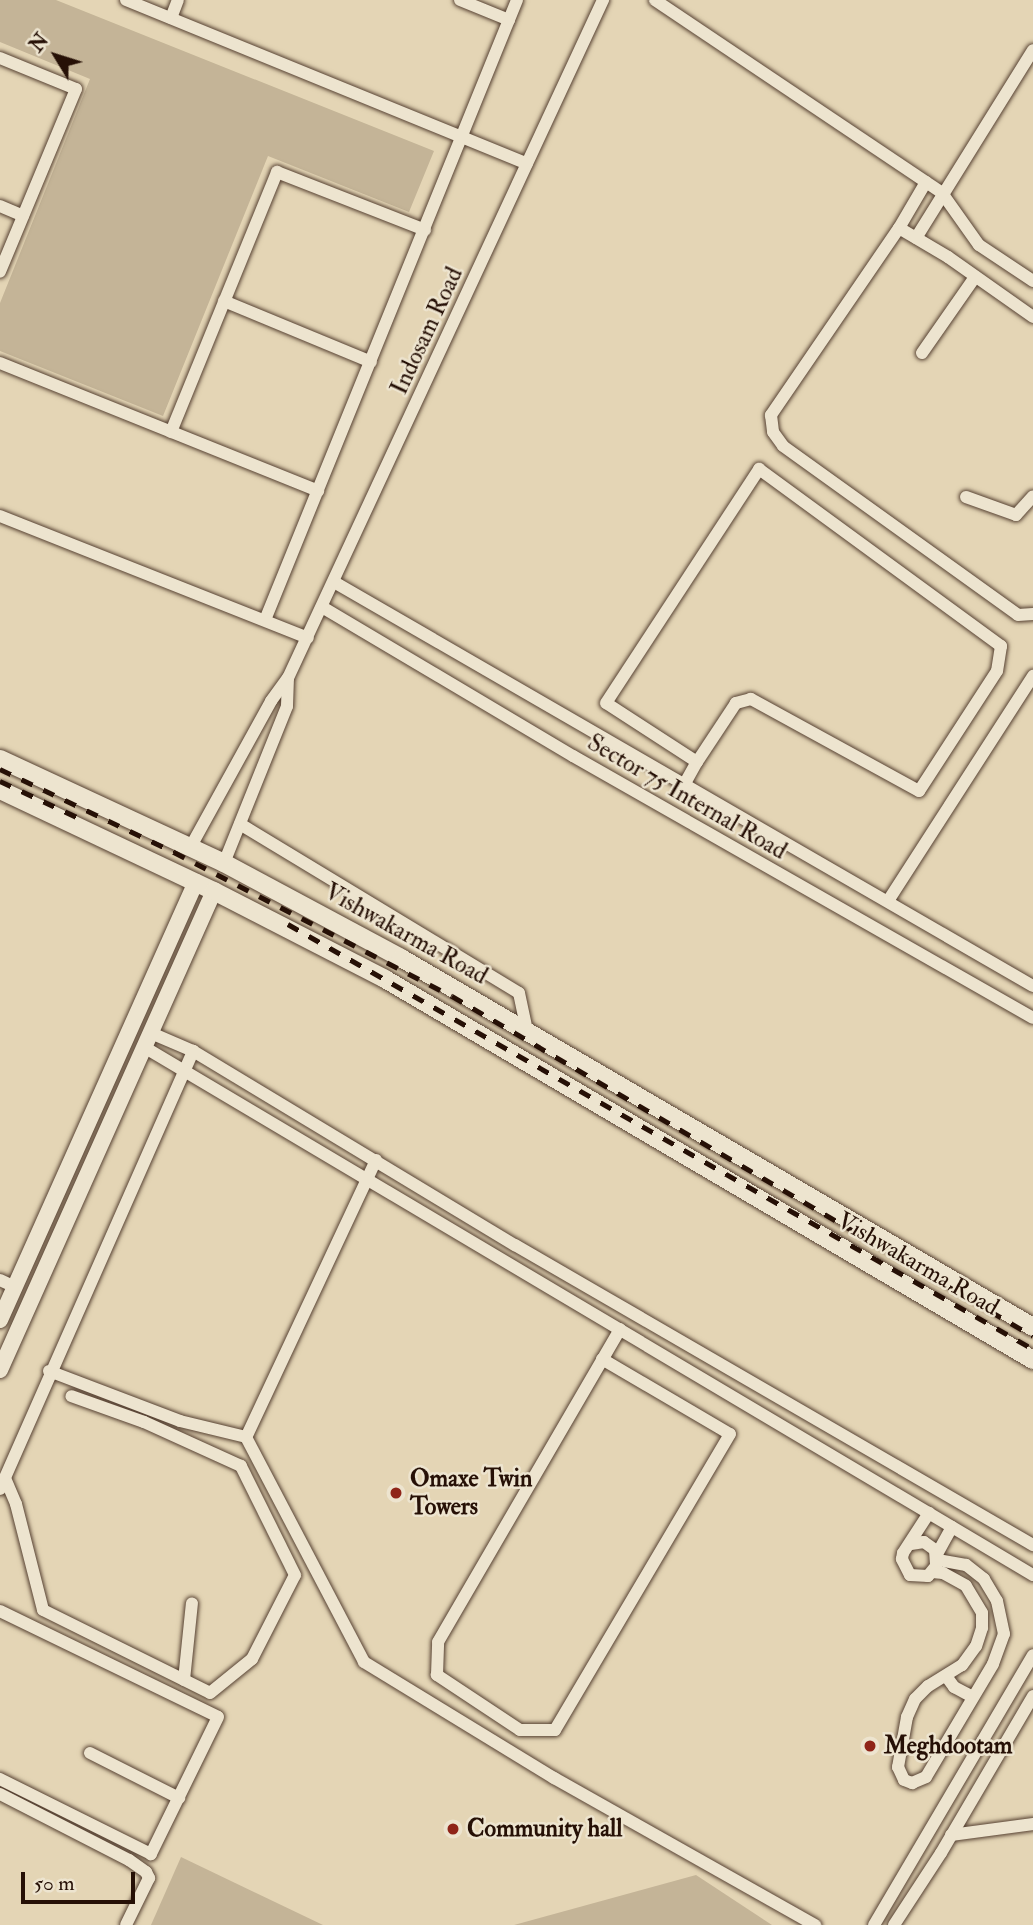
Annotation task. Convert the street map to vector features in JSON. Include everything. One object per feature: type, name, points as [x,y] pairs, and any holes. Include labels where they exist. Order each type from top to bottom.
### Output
[{"type":"main road","name":"Vishwakarma Road","points":[[0,759],[224,863],[401,958],[1033,1327]]},
{"type":"main road","name":"Vishwakarma Road","points":[[0,790],[214,891],[385,979],[1033,1360]]},
{"type":"main road","points":[[766,1203],[777,1189],[774,1176]]},
{"type":"main road","name":"Vishwakarma Road","points":[[814,1231],[816,1212],[826,1206]]},
{"type":"street","points":[[126,0],[527,164]]},
{"type":"street","points":[[171,18],[178,0]]},
{"type":"street","points":[[460,0],[509,20]]},
{"type":"street","points":[[265,621],[517,0]]},
{"type":"street","name":"Indosam Road","points":[[190,848],[271,701],[288,678],[323,607],[603,0]]},
{"type":"street","points":[[654,0],[942,193],[979,245],[1033,281]]},
{"type":"street","points":[[916,238],[1033,50]]},
{"type":"street","points":[[0,58],[76,89],[0,272]]},
{"type":"street","points":[[171,432],[277,172],[425,230]]},
{"type":"street","points":[[926,182],[899,228],[771,415],[773,432],[783,446],[1018,615],[1033,614]]},
{"type":"street","points":[[0,206],[23,216]]},
{"type":"street","points":[[899,228],[1033,317]]},
{"type":"street","points":[[922,354],[975,277]]},
{"type":"street","points":[[224,301],[371,362]]},
{"type":"street","points":[[0,363],[318,491]]},
{"type":"street","points":[[684,785],[736,703],[751,699],[919,790],[997,671],[1001,646],[759,469],[606,703],[697,762]]},
{"type":"street","points":[[966,497],[1016,515],[1033,496]]},
{"type":"street","points":[[0,516],[307,638]]},
{"type":"street","name":"Sector 75 Internal Road","points":[[334,582],[1033,986]]},
{"type":"street","name":"Sector 75 Internal Road","points":[[323,607],[585,763],[1033,1018]]},
{"type":"street","points":[[887,901],[1033,676]]},
{"type":"street","name":"Indosam Road","points":[[224,863],[287,706],[288,678]]},
{"type":"street","points":[[240,824],[519,992],[527,1032]]},
{"type":"street","points":[[0,1320],[8,1283],[196,883]]},
{"type":"street","points":[[0,1370],[214,891]]},
{"type":"street","points":[[148,1040],[193,1051],[1033,1545]]},
{"type":"street","points":[[148,1040],[184,1072],[1033,1575]]},
{"type":"street","points":[[71,1396],[144,1422],[241,1466],[295,1575],[252,1658],[210,1693],[43,1610],[16,1504],[2,1483],[49,1371],[193,1051]]},
{"type":"street","points":[[246,1437],[376,1160]]},
{"type":"street","points":[[603,1359],[730,1434],[555,1730],[520,1730],[437,1675],[438,1642],[620,1329]]},
{"type":"street","points":[[49,1371],[180,1421],[246,1437],[365,1662],[554,1778],[815,1925]]},
{"type":"street","points":[[770,1419],[782,1399]]},
{"type":"street","points":[[929,1513],[902,1559],[906,1571],[916,1577],[935,1562],[952,1527]]},
{"type":"street","points":[[911,1544],[924,1542],[935,1562],[943,1573],[967,1586],[982,1613],[982,1628],[976,1646],[962,1665],[928,1686],[915,1699],[907,1717],[898,1768],[904,1780],[917,1782],[926,1777],[973,1697],[999,1649],[1004,1634],[992,1591],[974,1570],[956,1561],[935,1562]]},
{"type":"street","points":[[184,1680],[192,1603]]},
{"type":"street","points":[[0,1611],[218,1717],[151,1854],[0,1779]]},
{"type":"street","points":[[874,1925],[1033,1655]]},
{"type":"street","points":[[946,1676],[954,1687],[973,1697]]},
{"type":"street","points":[[894,1925],[1033,1696]]},
{"type":"street","points":[[90,1753],[179,1798]]},
{"type":"street","points":[[0,1794],[129,1860],[146,1872],[149,1878],[126,1925]]},
{"type":"street","points":[[951,1835],[1033,1824]]},
{"type":"shaded area","points":[[0,0],[56,0],[434,151],[409,212],[268,156],[163,416],[0,351],[0,303],[90,79],[0,42]]},
{"type":"shaded area","points":[[181,1857],[323,1925],[151,1925]]},
{"type":"shaded area","points":[[696,1875],[772,1925],[514,1925]]},
{"type":"railway","points":[[0,769],[174,852],[452,996],[1033,1336]]},
{"type":"railway","points":[[0,781],[79,818]]},
{"type":"railway","points":[[288,924],[1033,1349]]},
{"type":"place","name":"Omaxe Twin Towers","points":[[396,1493]]},
{"type":"place","name":"Meghdootam","points":[[870,1746]]},
{"type":"place","name":"Community hall","points":[[453,1829]]}]
